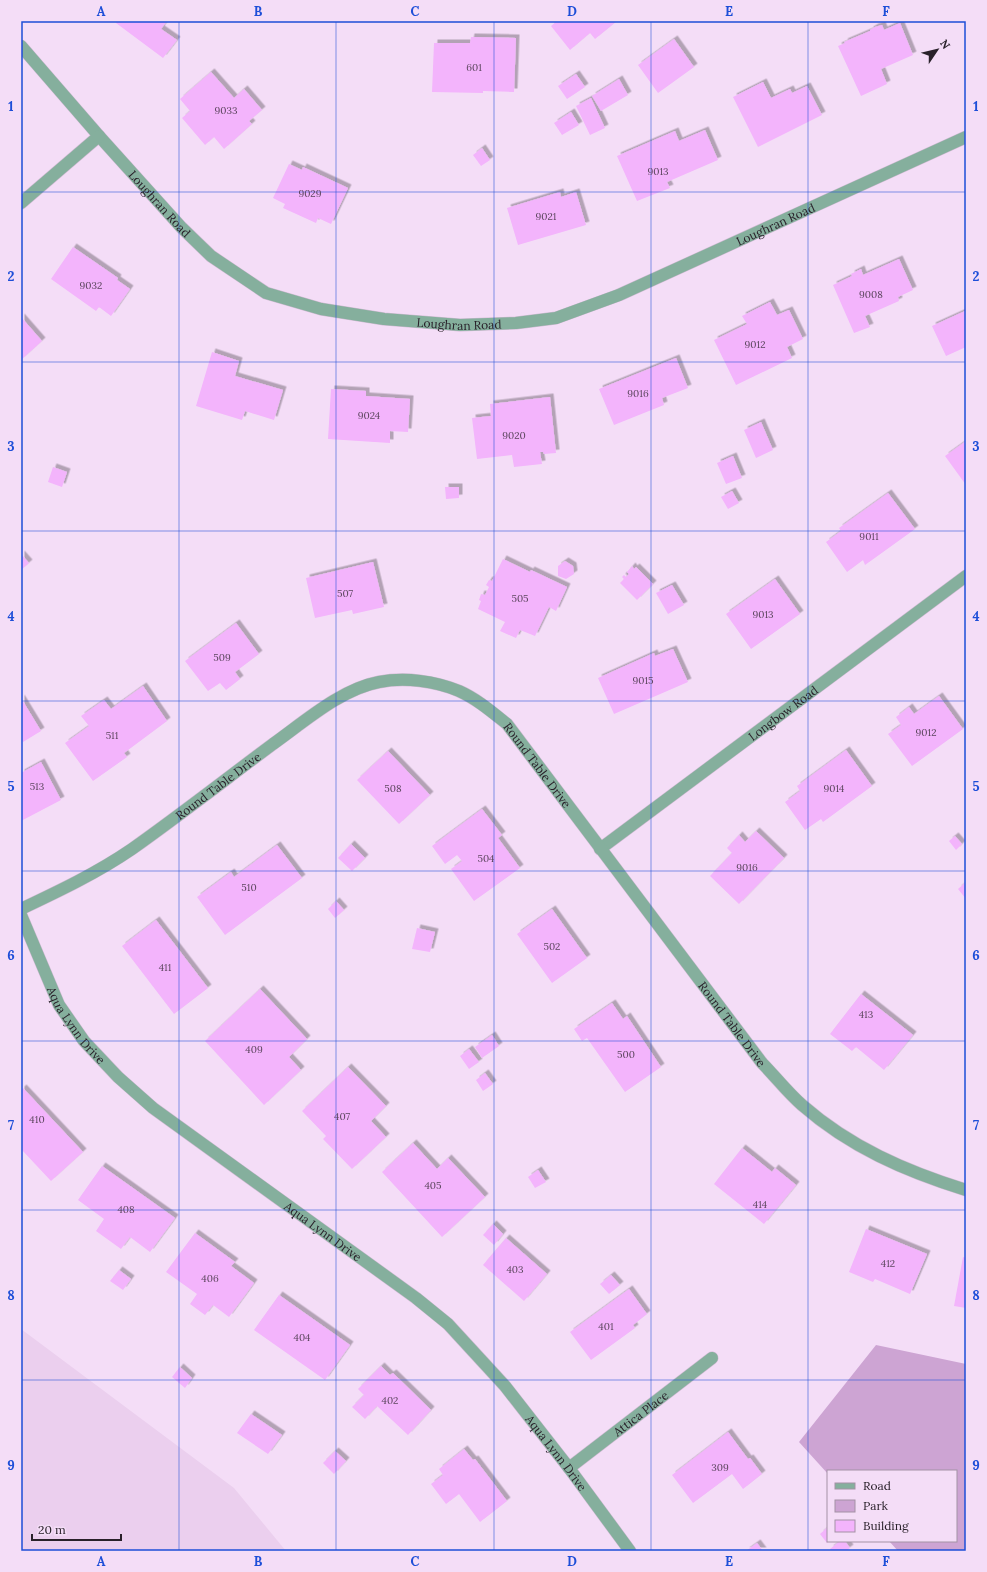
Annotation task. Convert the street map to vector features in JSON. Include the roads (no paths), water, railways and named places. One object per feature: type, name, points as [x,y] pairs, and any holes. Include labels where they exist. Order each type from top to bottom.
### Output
[{"type":"street","name":"Loughran Road","points":[[21,46],[181,227],[211,256],[266,293],[322,309],[376,318],[460,325],[516,323],[556,318],[619,295],[966,137]]},
{"type":"street","points":[[21,204],[99,136]]},
{"type":"street","name":"Longbow Road","points":[[600,849],[966,576]]},
{"type":"street","name":"Round Table Drive","points":[[21,909],[82,880],[132,849],[315,713],[351,691],[379,682],[410,679],[435,684],[460,692],[482,704],[507,724],[762,1062],[801,1104],[839,1134],[887,1161],[937,1181],[966,1190]]},
{"type":"street","name":"Aqua Lynn Drive","points":[[21,915],[59,1004],[84,1041],[118,1077],[153,1108],[416,1298],[448,1324],[505,1386],[569,1468],[630,1551]]},
{"type":"street","name":"Attica Place","points":[[569,1468],[712,1358]]}]
